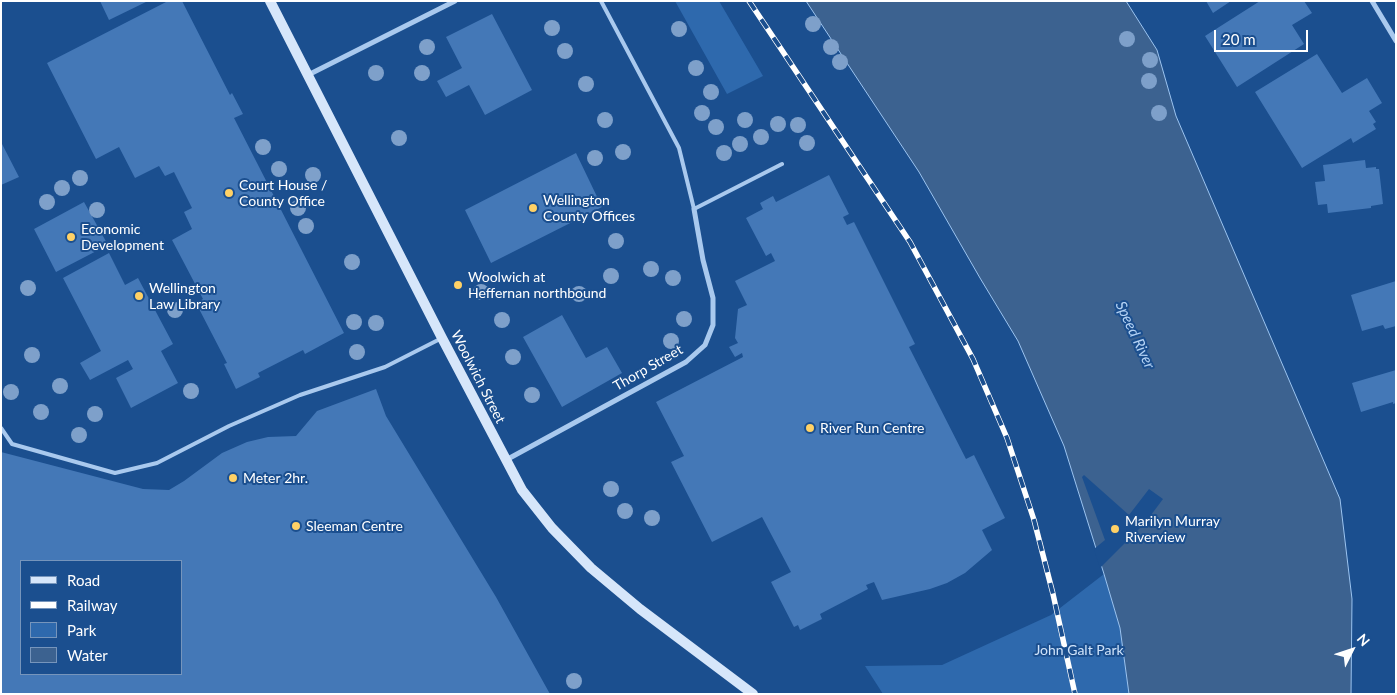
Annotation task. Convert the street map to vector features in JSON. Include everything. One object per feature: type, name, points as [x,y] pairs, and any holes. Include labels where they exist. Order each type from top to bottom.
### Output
[{"type":"main road","name":"Woolwich Street","points":[[270,1],[505,461],[522,490],[552,528],[591,568],[640,609],[753,694]]},
{"type":"street","points":[[308,75],[455,1]]},
{"type":"street","points":[[1372,1],[1396,41]]},
{"type":"street","name":"Thorp Street","points":[[505,461],[686,362],[704,345],[713,325],[713,298],[703,260],[694,209]]},
{"type":"lane","points":[[601,1],[679,148],[694,209],[782,164]]},
{"type":"lane","points":[[1,428],[12,444],[114,473],[157,463],[228,426],[300,395],[385,367],[442,338]]},
{"type":"green space","points":[[675,1],[719,1],[763,76],[727,94]]},
{"type":"green space","name":"John Galt Park","points":[[1104,574],[1120,628],[1129,694],[883,694],[865,666],[942,665],[1051,615]]},
{"type":"water","name":"Speed River","points":[[806,1],[1126,1],[1157,50],[1176,116],[1340,499],[1352,599],[1351,694],[1129,694],[1120,628],[1064,446],[1018,341],[919,172]]},
{"type":"pier","name":"Marilyn Murray Riverview","points":[[1084,475],[1129,515],[1149,489],[1163,499],[1145,523],[1100,568],[1094,549],[1105,540],[1082,477]]},
{"type":"building","points":[[100,1],[148,1],[109,20]]},
{"type":"building","name":"Court House / County Office","points":[[168,1],[182,1],[230,95],[232,93],[243,114],[234,118],[344,333],[305,354],[303,350],[258,373],[260,377],[236,389],[224,364],[227,363],[196,303],[203,299],[172,240],[192,229],[184,212],[192,208],[174,172],[165,176],[159,166],[135,178],[119,147],[96,159],[47,63]]},
{"type":"building","points":[[1206,1],[1231,1],[1213,13]]},
{"type":"building","points":[[1260,1],[1304,1],[1312,13],[1292,25],[1304,44],[1237,87],[1205,36]]},
{"type":"building","points":[[492,14],[532,90],[485,115],[469,85],[446,97],[437,81],[462,68],[446,37]]},
{"type":"building","points":[[1317,54],[1342,93],[1367,78],[1382,103],[1369,111],[1376,122],[1373,124],[1376,129],[1353,143],[1351,138],[1302,168],[1255,92]]},
{"type":"building","points":[[1,142],[19,177],[1,185]]},
{"type":"building","name":"Wellington County Offices","points":[[576,153],[602,207],[491,263],[465,210]]},
{"type":"building","points":[[1365,160],[1366,168],[1376,167],[1376,169],[1379,169],[1383,204],[1371,206],[1371,208],[1328,213],[1327,204],[1318,205],[1315,182],[1325,181],[1323,165]]},
{"type":"building","name":"River Run Centre","points":[[829,175],[849,214],[843,217],[847,225],[854,222],[915,344],[909,347],[966,459],[974,455],[1005,518],[982,530],[992,550],[965,573],[947,583],[930,589],[882,600],[874,582],[866,585],[868,589],[820,614],[822,619],[800,630],[798,625],[794,627],[771,582],[791,572],[762,517],[712,542],[671,462],[684,456],[656,402],[743,357],[742,353],[735,357],[729,347],[738,343],[735,338],[738,309],[747,305],[735,281],[775,261],[771,253],[766,256],[746,218],[763,209],[760,203],[773,196],[776,202]]},
{"type":"building","name":"Economic Development","points":[[84,202],[108,245],[56,272],[34,229]]},
{"type":"building","points":[[109,253],[125,285],[138,278],[173,344],[161,351],[178,383],[131,408],[116,378],[133,369],[128,360],[90,380],[80,363],[101,351],[63,278]]},
{"type":"building","points":[[1396,281],[1396,326],[1385,329],[1383,325],[1362,331],[1351,295]]},
{"type":"building","points":[[562,315],[586,358],[607,347],[622,373],[562,407],[523,337]]},
{"type":"building","points":[[1396,370],[1396,403],[1393,404],[1393,402],[1361,412],[1352,383]]},
{"type":"building","name":"Sleeman Centre","points":[[376,389],[386,416],[496,597],[550,694],[1,694],[1,452],[143,489],[169,490],[222,453],[247,442],[268,437],[296,436],[317,411]]},
{"type":"railway","points":[[749,1],[910,242],[973,359],[1007,438],[1034,520],[1053,594],[1075,694]]},
{"type":"place","name":"Court House / County Office","points":[[229,193]]},
{"type":"place","name":"Wellington County Offices","points":[[533,208]]},
{"type":"place","name":"Economic Development","points":[[71,237]]},
{"type":"place","name":"Woolwich at Heffernan northbound","points":[[458,285]]},
{"type":"place","name":"Wellington Law Library","points":[[139,296]]},
{"type":"place","name":"River Run Centre","points":[[810,428]]},
{"type":"place","name":"Meter 2hr.","points":[[233,478]]},
{"type":"place","name":"Sleeman Centre","points":[[296,526]]},
{"type":"place","name":"Marilyn Murray Riverview","points":[[1115,529]]}]
